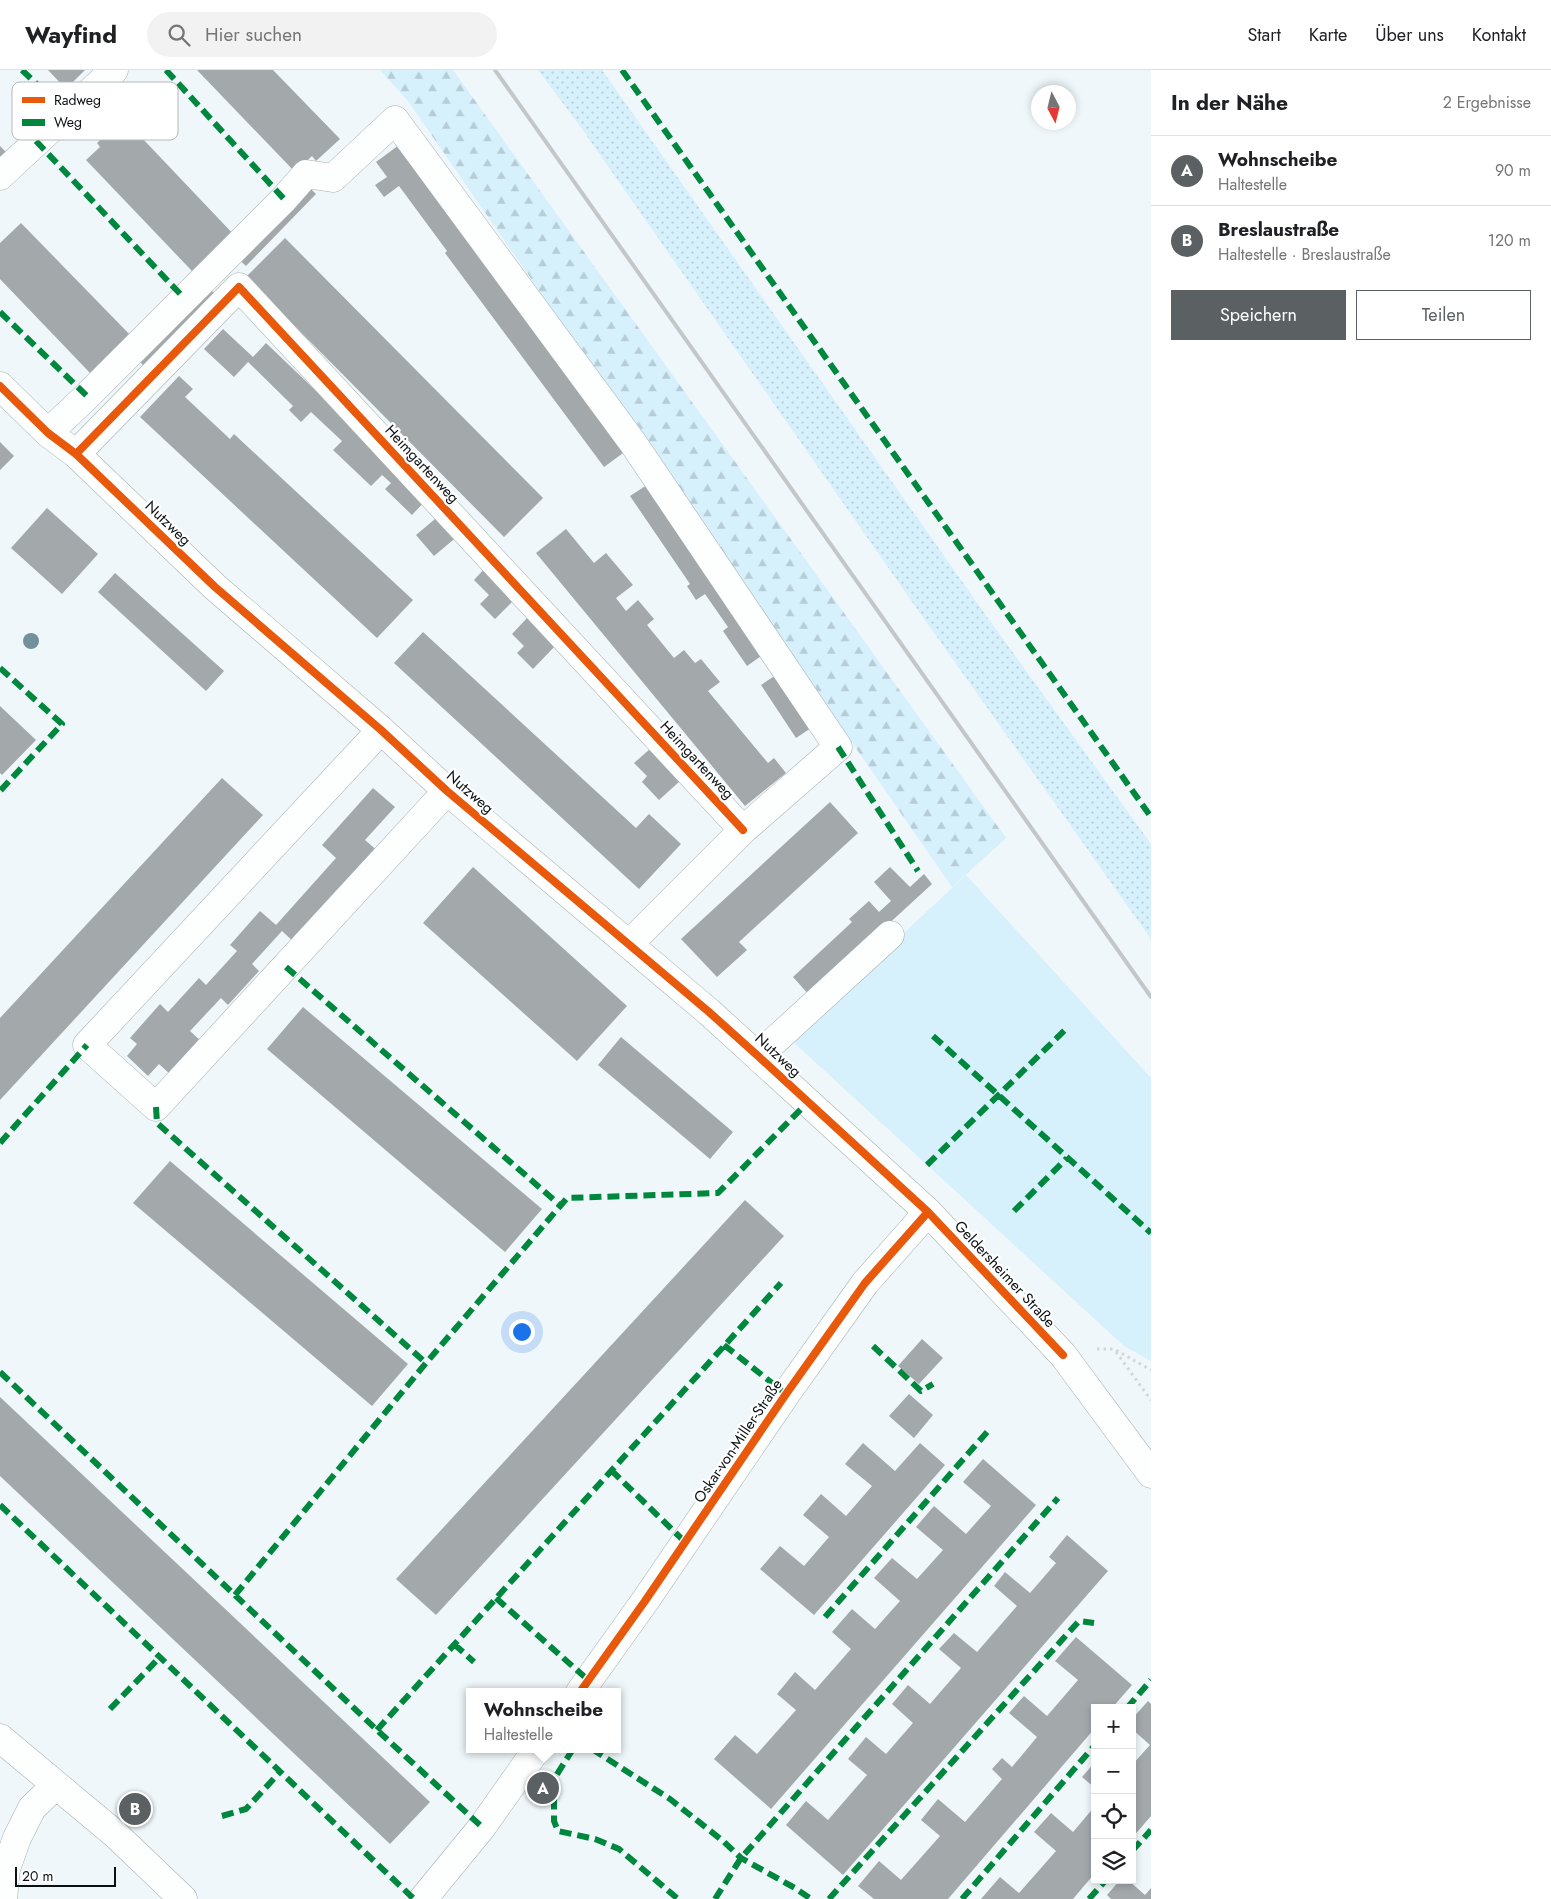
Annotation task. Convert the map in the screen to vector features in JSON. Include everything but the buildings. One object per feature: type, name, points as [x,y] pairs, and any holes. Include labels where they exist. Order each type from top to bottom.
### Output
[{"type":"street","points":[[101,82],[114,70]]},
{"type":"street","points":[[48,433],[284,199],[306,174],[333,178],[394,120],[633,443],[838,747],[743,830],[629,944]]},
{"type":"street","points":[[0,176],[39,140]]},
{"type":"street","name":"Heimgartenweg","points":[[76,454],[239,287],[743,830]]},
{"type":"street","name":"Nutzweg","points":[[0,386],[48,433],[76,454],[215,587],[381,730],[447,791],[709,1012],[928,1212]]},
{"type":"street","points":[[381,730],[87,1044],[94,1051],[156,1107],[447,791]]},
{"type":"street","points":[[758,1056],[890,935]]},
{"type":"street","name":"Geldersheimer Straße","points":[[928,1212],[1063,1355],[1151,1474]]},
{"type":"street","name":"Oskar-von-Miller-Straße","points":[[583,1688],[859,1291],[928,1212]]},
{"type":"street","points":[[0,1738],[115,1834],[183,1899]]},
{"type":"street","points":[[423,1899],[482,1827],[534,1753]]},
{"type":"street","points":[[3,1899],[6,1869],[17,1838],[32,1808],[56,1785]]},
{"type":"path","points":[[1063,1355],[1087,1349],[1114,1349],[1151,1370]]},
{"type":"path","points":[[1114,1349],[1151,1400]]},
{"type":"green space","points":[[380,70],[453,70],[1006,838],[952,887],[408,101]]},
{"type":"green space","points":[[538,70],[602,70],[985,614],[1151,844],[1151,939],[915,606],[582,129]]},
{"type":"green space","points":[[966,875],[1151,1078],[1151,1361],[1124,1346],[790,1039]]},
{"type":"railway","points":[[495,70],[1151,997]]},
{"type":"marked path","points":[[22,70],[35,82]]},
{"type":"marked path","points":[[166,70],[177,82]]},
{"type":"marked path","points":[[622,70],[1151,817]]},
{"type":"marked path","points":[[178,83],[284,199]]},
{"type":"marked path","points":[[36,141],[184,298]]},
{"type":"marked path","points":[[0,312],[87,396]]},
{"type":"marked path","points":[[0,668],[62,724],[0,791]]},
{"type":"marked path","points":[[838,747],[918,871]]},
{"type":"marked path","points":[[286,967],[561,1206]]},
{"type":"marked path","points":[[927,1165],[1068,1027]]},
{"type":"marked path","points":[[933,1036],[1151,1233]]},
{"type":"marked path","points":[[0,1143],[87,1045]]},
{"type":"marked path","points":[[235,1595],[426,1363],[567,1198],[718,1193],[808,1102]]},
{"type":"marked path","points":[[156,1107],[157,1123],[426,1363]]},
{"type":"marked path","points":[[1014,1211],[1067,1158]]},
{"type":"marked path","points":[[377,1730],[781,1283]]},
{"type":"marked path","points":[[724,1345],[786,1394]]},
{"type":"marked path","points":[[873,1346],[921,1391],[933,1384]]},
{"type":"marked path","points":[[0,1372],[377,1730],[482,1827]]},
{"type":"marked path","points":[[825,1617],[988,1431]]},
{"type":"marked path","points":[[611,1470],[686,1543]]},
{"type":"marked path","points":[[715,1899],[741,1858],[1058,1498]]},
{"type":"marked path","points":[[0,1505],[414,1899]]},
{"type":"marked path","points":[[496,1598],[588,1680]]},
{"type":"marked path","points":[[829,1899],[1079,1621],[1094,1623]]},
{"type":"marked path","points":[[454,1644],[474,1662]]},
{"type":"marked path","points":[[110,1709],[160,1657]]},
{"type":"marked path","points":[[1130,1704],[1151,1680]]},
{"type":"marked path","points":[[962,1899],[1092,1749]]},
{"type":"marked path","points":[[570,1753],[554,1779],[554,1821],[558,1831],[595,1839],[619,1849],[678,1899]]},
{"type":"marked path","points":[[598,1753],[670,1799],[723,1841],[741,1858],[811,1899]]},
{"type":"marked path","points":[[222,1816],[246,1809],[280,1772]]},
{"type":"marked path","points":[[1136,1847],[1151,1830]]},
{"type":"marked path","points":[[1089,1899],[1102,1884]]},
{"type":"cycle path","points":[[76,454],[239,287],[743,830]]},
{"type":"cycle path","points":[[0,386],[48,433],[76,454],[215,587],[381,730],[447,791],[709,1012],[758,1056],[928,1212],[1063,1355]]},
{"type":"cycle path","points":[[583,1688],[865,1283],[928,1212]]},
{"type":"place","name":"Wohnscheibe","points":[[543,1788]]},
{"type":"place","name":"Breslaustraße","points":[[135,1809]]}]
